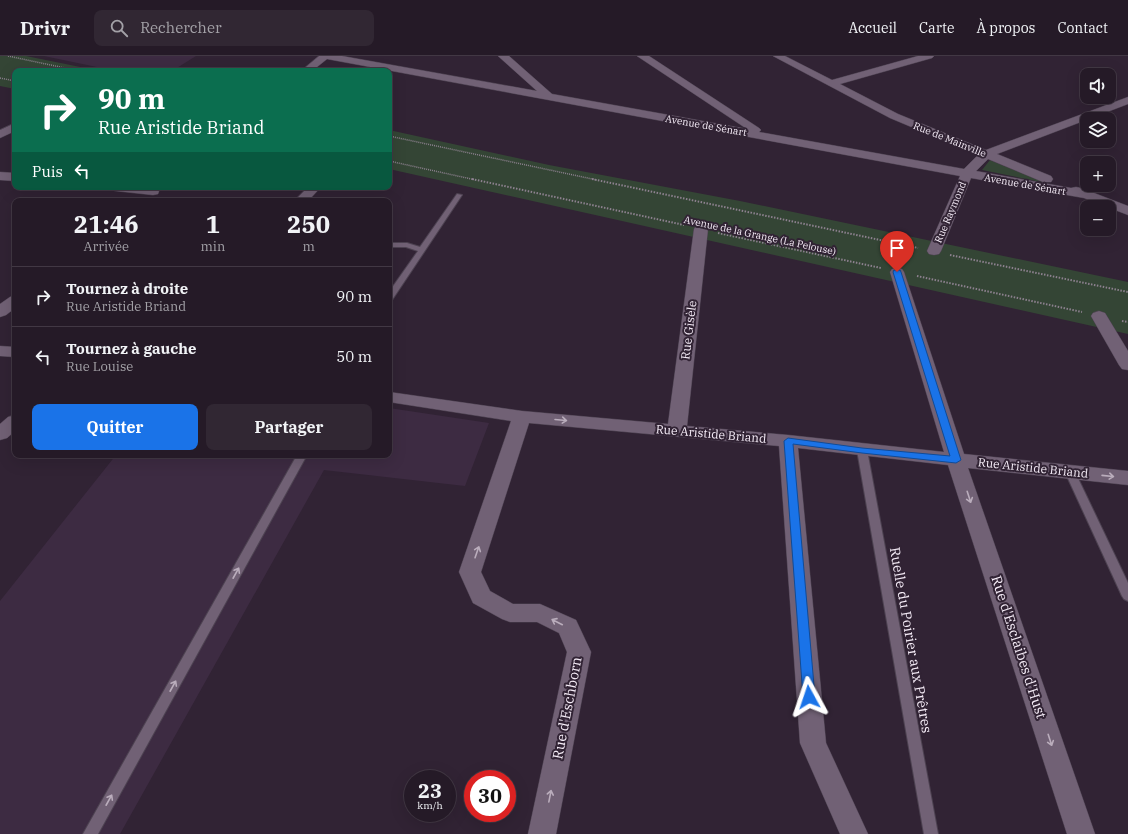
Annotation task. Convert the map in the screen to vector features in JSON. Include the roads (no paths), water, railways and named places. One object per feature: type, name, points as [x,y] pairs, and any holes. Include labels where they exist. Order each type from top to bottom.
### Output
[{"type":"street","points":[[310,68],[326,56]]},
{"type":"street","name":"Avenue de Sénart","points":[[326,56],[387,68]]},
{"type":"street","points":[[503,56],[550,97]]},
{"type":"street","points":[[642,56],[763,136]]},
{"type":"street","name":"Rue de Mainville","points":[[778,56],[894,116],[977,151],[1128,211]]},
{"type":"street","points":[[831,83],[929,56]]},
{"type":"street","points":[[398,61],[407,72]]},
{"type":"street","name":"Avenue de Sénart","points":[[392,69],[1086,195]]},
{"type":"street","points":[[967,173],[986,154],[1128,100]]},
{"type":"street","points":[[0,135],[12,128]]},
{"type":"street","name":"Rue Raymond","points":[[934,251],[967,173]]},
{"type":"street","points":[[0,176],[12,177]]},
{"type":"street","points":[[144,198],[154,190]]},
{"type":"street","points":[[304,198],[312,190]]},
{"type":"street","name":"Rue Gisèle","points":[[677,430],[701,229]]},
{"type":"street","name":"Rue d'Esclaibes d'Hust","points":[[897,272],[956,460],[1081,834]]},
{"type":"street","points":[[0,312],[12,302]]},
{"type":"street","points":[[1099,316],[1128,365]]},
{"type":"street","points":[[0,351],[12,352]]},
{"type":"street","name":"Rue Aristide Briand","points":[[392,397],[522,417],[788,441],[1128,478]]},
{"type":"street","name":"Rue d'Eschborn","points":[[522,417],[470,572],[481,597],[510,612],[540,614],[568,627],[579,652],[542,834]]},
{"type":"street","points":[[0,434],[12,424]]},
{"type":"street","points":[[788,441],[813,743],[854,834]]},
{"type":"lane","points":[[392,294],[459,195]]},
{"type":"lane","points":[[392,245],[407,245],[422,250]]},
{"type":"lane","name":"Ruelle du Poirier aux Prêtres","points":[[862,450],[931,834]]},
{"type":"lane","points":[[90,834],[300,458]]},
{"type":"lane","points":[[1070,472],[1128,596]]}]
